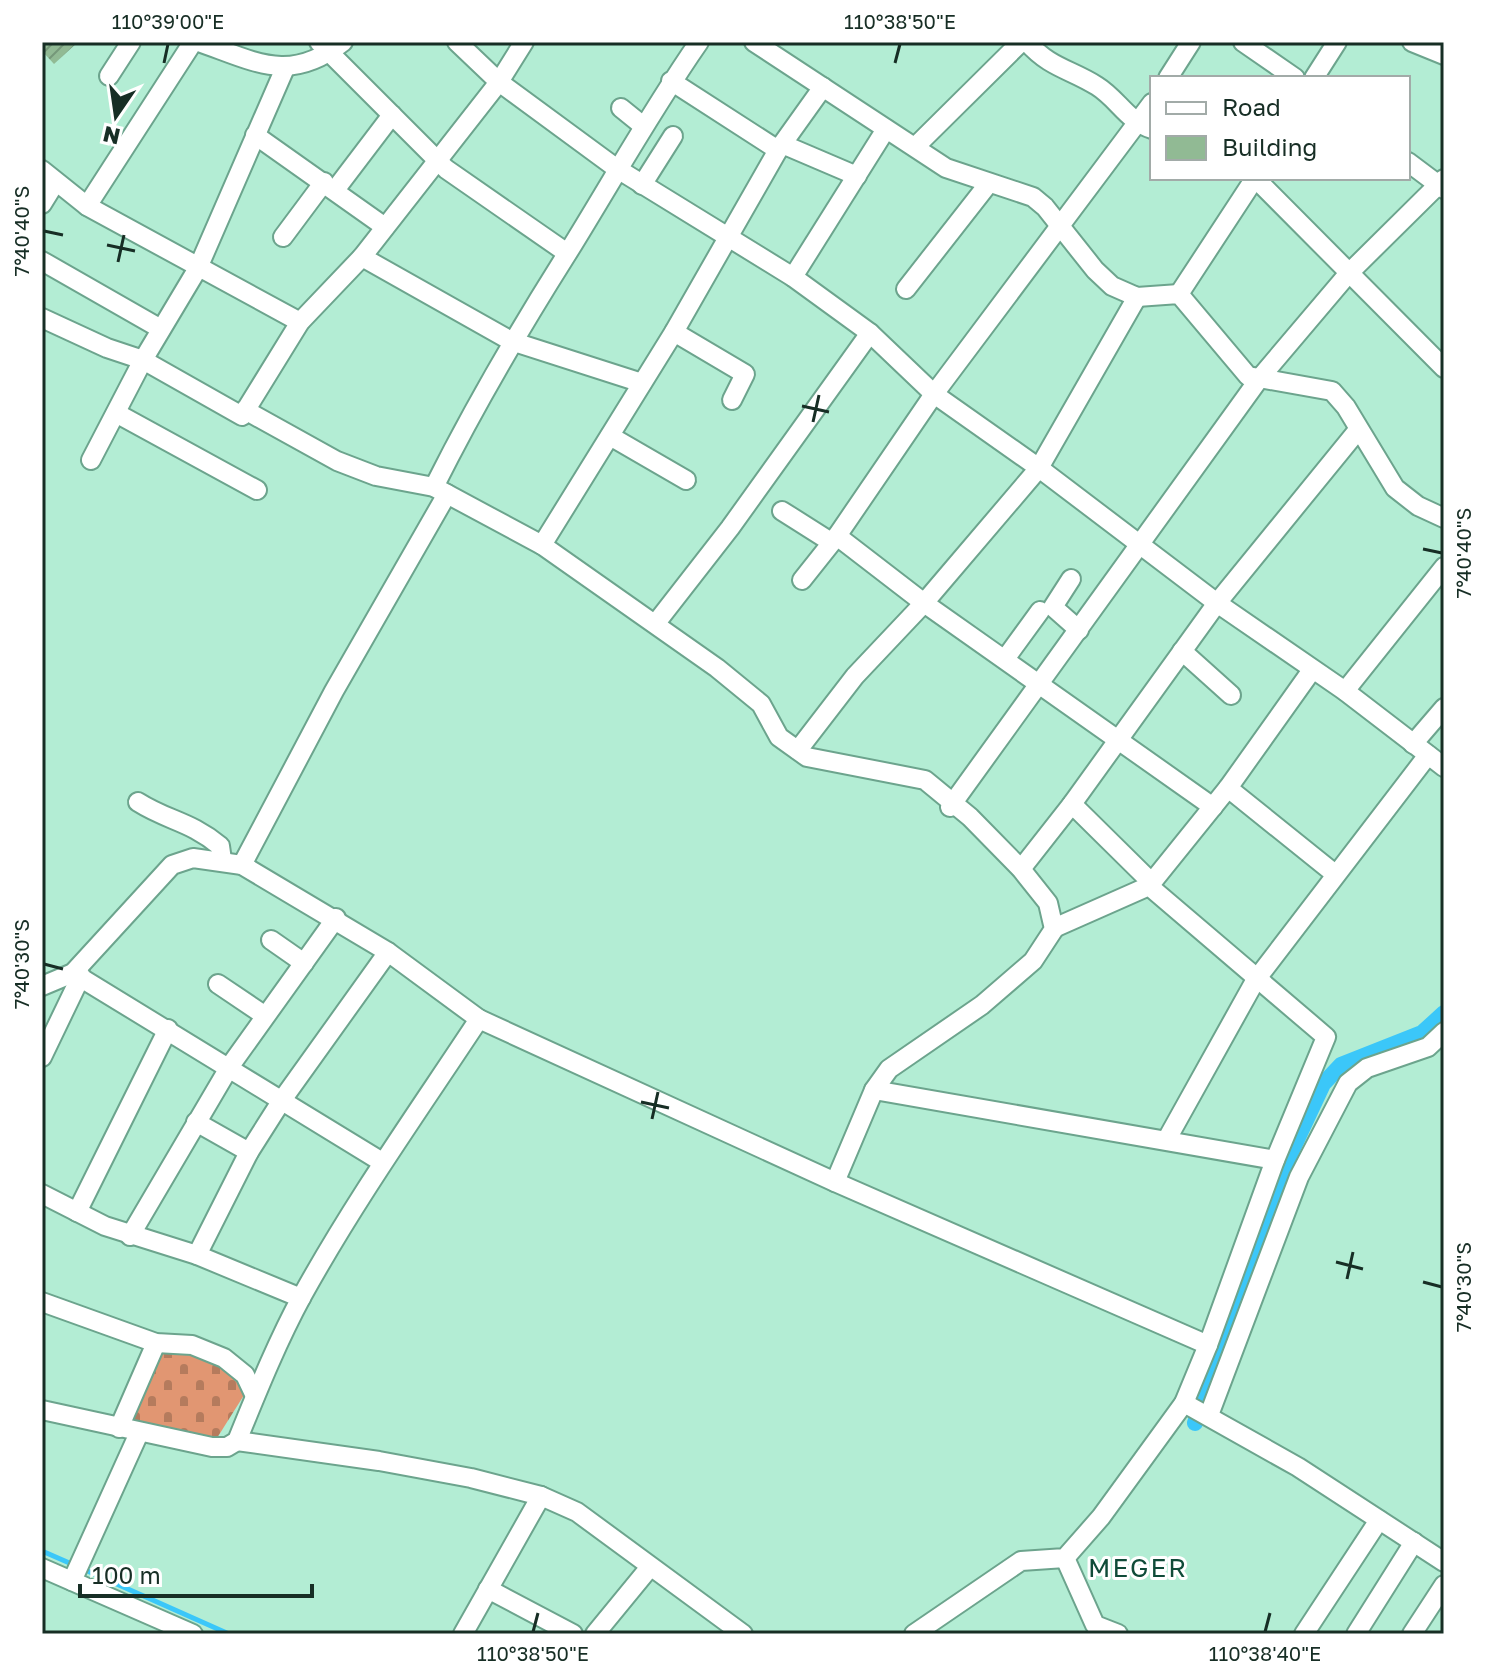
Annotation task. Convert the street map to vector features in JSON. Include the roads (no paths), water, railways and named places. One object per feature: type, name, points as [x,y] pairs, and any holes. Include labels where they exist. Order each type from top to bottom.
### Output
[{"type":"street","points":[[109,76],[131,42]]},
{"type":"street","points":[[87,206],[196,42],[285,68]]},
{"type":"street","points":[[457,42],[499,82],[616,168],[793,277],[870,333],[934,394],[1039,468],[1217,603],[1345,691],[1444,767]]},
{"type":"street","points":[[42,318],[107,348],[143,360],[242,416],[300,322],[362,257],[499,82],[524,42]]},
{"type":"street","points":[[242,865],[440,491],[511,341],[642,125],[699,42]]},
{"type":"street","points":[[754,42],[946,168],[1033,197],[1045,207],[1059,228],[1103,278],[1137,297],[1179,294]]},
{"type":"street","points":[[776,56],[791,42]]},
{"type":"street","points":[[915,147],[1021,42]]},
{"type":"street","points":[[802,580],[934,394],[1059,228],[1145,127],[1099,87],[1055,67],[1027,42]]},
{"type":"street","points":[[1169,76],[1191,42]]},
{"type":"street","points":[[1243,42],[1292,76]]},
{"type":"street","points":[[1315,76],[1337,42]]},
{"type":"street","points":[[1412,42],[1444,55]]},
{"type":"street","points":[[91,460],[143,360],[198,268],[285,68],[330,46],[436,160],[469,187],[567,253]]},
{"type":"street","points":[[671,81],[780,147],[857,176]]},
{"type":"street","points":[[542,545],[674,332],[780,147],[823,87]]},
{"type":"street","points":[[621,108],[642,125]]},
{"type":"street","points":[[283,237],[392,115]]},
{"type":"street","points":[[793,277],[886,129]]},
{"type":"street","points":[[255,135],[385,227]]},
{"type":"street","points":[[642,185],[673,136]]},
{"type":"street","points":[[952,805],[1259,379],[1348,274],[1442,185],[1410,163]]},
{"type":"street","points":[[42,204],[49,176],[87,206],[300,322]]},
{"type":"street","points":[[1179,294],[1254,180]]},
{"type":"street","points":[[1257,180],[1444,368]]},
{"type":"street","points":[[906,289],[989,183]]},
{"type":"street","points":[[362,257],[511,341],[642,383]]},
{"type":"street","points":[[42,261],[161,329]]},
{"type":"street","points":[[1179,294],[1240,369],[1259,379],[1332,391],[1346,407],[1395,488],[1418,506],[1444,518]]},
{"type":"street","points":[[798,750],[855,676],[924,603],[1039,468],[1137,297]]},
{"type":"street","points":[[674,332],[745,374],[732,400]]},
{"type":"street","points":[[656,623],[730,528],[870,333]]},
{"type":"street","points":[[245,410],[363,472],[440,491],[542,545],[656,623],[761,704],[772,729],[798,750],[836,764],[917,777],[1021,869],[1048,903],[1054,928]]},
{"type":"street","points":[[116,413],[257,490]]},
{"type":"street","points":[[1021,869],[1072,804],[1217,603],[1358,430]]},
{"type":"street","points":[[610,436],[686,480]]},
{"type":"street","points":[[782,511],[834,539],[1213,807]]},
{"type":"street","points":[[1345,691],[1442,576]]},
{"type":"street","points":[[1071,579],[1053,607],[1079,630]]},
{"type":"street","points":[[1005,659],[1040,611]]},
{"type":"street","points":[[1182,651],[1231,695]]},
{"type":"street","points":[[835,1182],[874,1090],[897,1061],[958,1023],[1017,975],[1041,951],[1054,928],[1150,884],[1228,788],[1312,670]]},
{"type":"street","points":[[1167,1139],[1256,980],[1335,874],[1421,749],[1444,708]]},
{"type":"street","points":[[1228,788],[1335,874]]},
{"type":"street","points":[[138,802],[155,812],[197,827],[220,846],[222,860]]},
{"type":"street","points":[[914,1634],[1021,1561],[1065,1558],[1101,1517],[1184,1403],[1275,1160],[1327,1039],[1325,1033],[1256,980],[1150,884],[1072,804]]},
{"type":"street","points":[[42,1057],[77,975],[172,865],[193,858],[222,860],[242,865],[336,918],[479,1019],[835,1182],[1208,1345]]},
{"type":"street","points":[[130,1236],[230,1066],[336,918]]},
{"type":"street","points":[[271,940],[304,963]]},
{"type":"street","points":[[197,1255],[249,1152],[282,1100],[388,952]]},
{"type":"street","points":[[42,986],[77,975],[382,1162]]},
{"type":"street","points":[[218,984],[264,1015]]},
{"type":"street","points":[[42,1410],[212,1447],[227,1447],[237,1441],[301,1298],[382,1162],[422,1110],[479,1019]]},
{"type":"street","points":[[77,1212],[168,1029]]},
{"type":"street","points":[[1209,1415],[1299,1177],[1348,1083],[1367,1068],[1428,1047],[1444,1032]]},
{"type":"street","points":[[874,1090],[1275,1160]]},
{"type":"street","points":[[196,1122],[249,1152]]},
{"type":"street","points":[[43,1197],[130,1236],[197,1255],[301,1298]]},
{"type":"street","points":[[42,1302],[156,1343],[192,1345],[224,1358],[245,1375],[255,1396]]},
{"type":"street","points":[[119,1428],[156,1343]]},
{"type":"street","points":[[1184,1403],[1298,1467],[1444,1562]]},
{"type":"street","points":[[72,1581],[139,1433]]},
{"type":"street","points":[[237,1441],[456,1475],[541,1496],[577,1512],[743,1634]]},
{"type":"street","points":[[463,1634],[541,1496]]},
{"type":"street","points":[[1304,1634],[1379,1520]]},
{"type":"street","points":[[1356,1634],[1414,1542]]},
{"type":"street","points":[[1065,1558],[1092,1629],[1118,1634]]},
{"type":"street","points":[[595,1634],[650,1567]]},
{"type":"street","points":[[42,1568],[193,1634]]},
{"type":"street","points":[[1412,1634],[1444,1585]]},
{"type":"street","points":[[488,1589],[573,1634]]},
{"type":"waterway","points":[[1195,1423],[1285,1165],[1323,1084],[1341,1065],[1422,1033],[1444,1013]]},
{"type":"waterway","points":[[42,1551],[74,1565]]},
{"type":"waterway","points":[[83,1569],[229,1634]]},
{"type":"district","name":"MEGER","points":[[1138,1567]]}]
